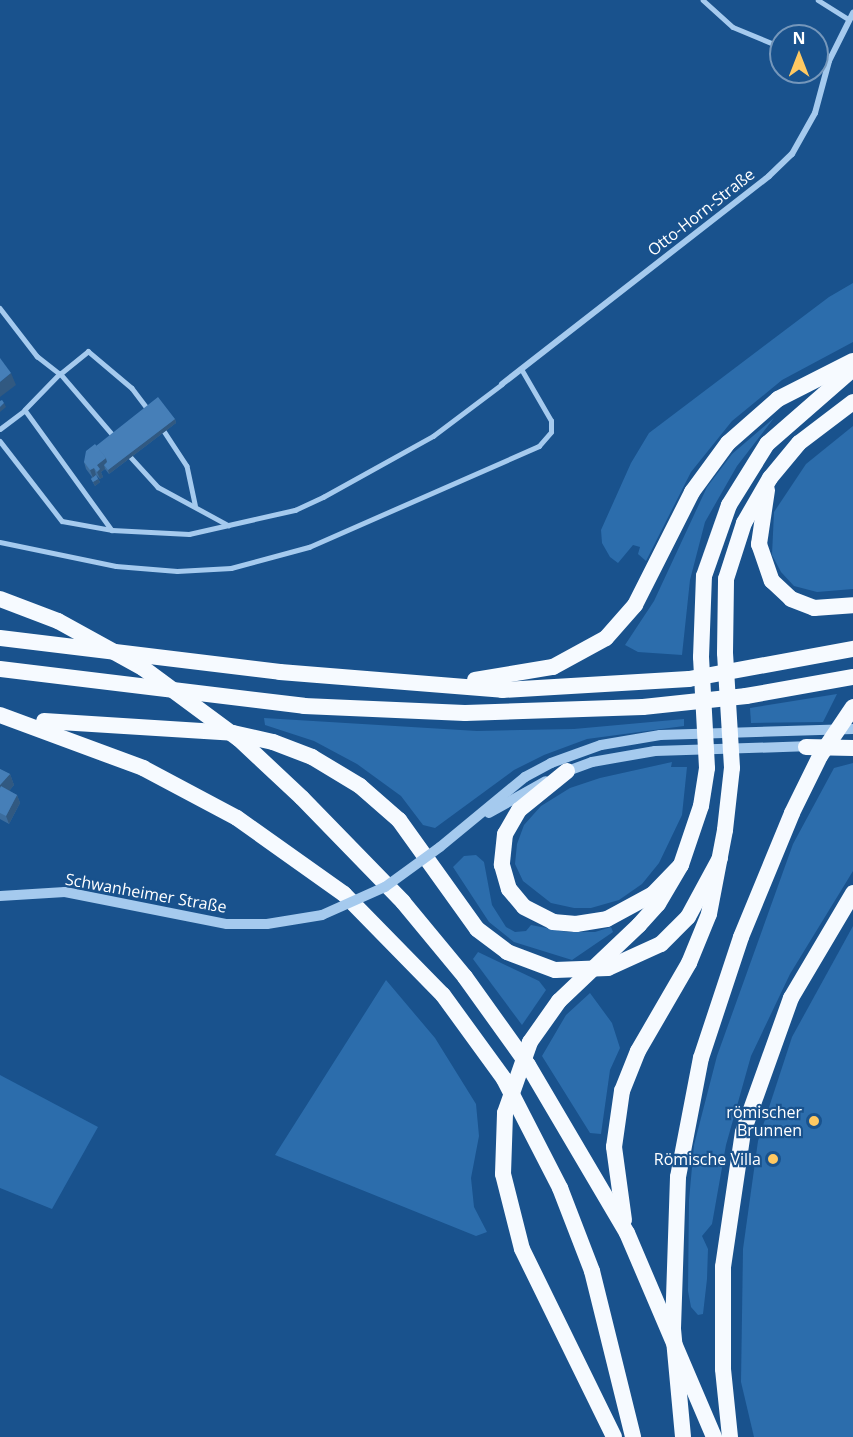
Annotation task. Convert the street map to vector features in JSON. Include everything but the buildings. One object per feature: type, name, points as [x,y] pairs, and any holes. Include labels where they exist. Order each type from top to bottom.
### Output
[{"type":"highway","points":[[394,683],[507,677],[553,667],[595,647],[635,605],[692,492],[729,443],[778,399],[853,361]]},
{"type":"highway","points":[[614,1437],[522,1249],[503,1174],[505,1113],[530,1042],[559,1000],[639,925],[666,893],[681,865],[701,806],[707,768],[701,657],[704,576],[729,505],[767,444],[790,420],[853,369]]},
{"type":"highway","points":[[627,1233],[615,1147],[622,1090],[638,1051],[699,939],[720,858],[732,768],[724,605],[733,554],[744,523],[770,478],[799,443],[853,402]]},
{"type":"highway","points":[[770,478],[759,544],[768,576],[785,595],[802,604],[826,609],[853,605]]},
{"type":"highway","points":[[0,599],[58,621],[143,668],[211,716],[302,798],[403,902],[465,977],[544,1089],[627,1233],[714,1437]]},
{"type":"highway","points":[[0,638],[394,683],[534,690],[624,685],[745,670],[853,649]]},
{"type":"highway","points":[[0,669],[304,706],[465,713],[644,707],[746,696],[853,677]]},
{"type":"highway","points":[[683,1437],[673,1329],[674,1213],[685,1132],[704,1050],[741,937],[792,813],[820,756],[853,707]]},
{"type":"highway","points":[[2,715],[106,728],[233,733],[273,742],[312,757],[360,786],[399,820],[477,929],[507,952],[555,970],[608,968],[655,948],[688,917],[720,858]]},
{"type":"highway","points":[[2,715],[142,768],[246,823],[344,894],[443,995],[504,1079],[560,1188],[592,1271],[633,1437]]},
{"type":"highway","points":[[806,747],[853,748]]},
{"type":"highway","points":[[567,771],[519,810],[505,834],[502,865],[510,889],[524,907],[553,922],[576,924],[607,919],[653,894],[681,865]]},
{"type":"highway","points":[[730,1437],[723,1370],[723,1267],[743,1132],[791,998],[853,893]]},
{"type":"street","name":"Otto-Horn-Straße","points":[[829,61],[853,13]]},
{"type":"street","name":"Otto-Horn-Straße","points":[[502,384],[792,154],[815,113],[823,84]]},
{"type":"street","points":[[468,825],[525,777],[551,763],[601,745],[660,735],[853,729]]},
{"type":"street","points":[[468,825],[567,771],[655,751],[806,747],[853,742]]},
{"type":"street","name":"Schwanheimer Straße","points":[[0,896],[65,892],[227,924],[267,924],[322,915],[385,887],[468,825]]},
{"type":"lane","points":[[703,0],[733,27],[769,42]]},
{"type":"lane","points":[[818,0],[849,19]]},
{"type":"lane","points":[[0,308],[37,356],[60,374],[85,399],[146,478],[228,525]]},
{"type":"lane","points":[[0,429],[25,410],[60,374],[88,351],[132,388],[179,451],[195,505]]},
{"type":"lane","points":[[0,542],[148,570],[208,571],[279,557],[539,446],[551,432],[551,421],[521,369]]},
{"type":"lane","points":[[0,441],[62,521],[112,530],[189,534],[295,510],[333,492],[433,436],[502,384]]},
{"type":"lane","points":[[25,410],[112,530]]},
{"type":"shaded area","points":[[853,283],[853,342],[782,380],[732,421],[691,472],[646,561],[638,554],[640,547],[633,545],[618,563],[610,557],[602,543],[601,530],[631,463],[649,433],[829,297]]},
{"type":"shaded area","points":[[774,418],[737,466],[705,522],[690,580],[682,655],[638,652],[625,645],[654,601],[707,487],[732,454]]},
{"type":"shaded area","points":[[853,426],[853,589],[817,592],[794,586],[781,572],[772,555],[774,512],[806,464]]},
{"type":"shaded area","points":[[837,694],[823,722],[751,723],[750,708]]},
{"type":"shaded area","points":[[264,718],[477,731],[574,729],[684,719],[684,726],[587,739],[544,755],[514,770],[435,828],[423,825],[401,796],[357,764],[314,741],[265,725]]},
{"type":"shaded area","points":[[672,762],[671,767],[687,767],[682,815],[659,863],[642,884],[619,900],[591,908],[574,908],[551,903],[523,881],[515,864],[517,844],[524,825],[541,806],[570,788],[600,778]]},
{"type":"shaded area","points":[[853,763],[853,871],[790,974],[751,1056],[726,1145],[712,1224],[702,1236],[708,1249],[707,1279],[703,1314],[698,1315],[691,1307],[688,1291],[689,1200],[694,1145],[717,1056],[793,844],[834,768]]},
{"type":"shaded area","points":[[476,855],[484,862],[492,905],[506,927],[515,932],[526,931],[531,925],[567,932],[595,932],[611,927],[613,932],[572,960],[514,942],[489,922],[453,867],[464,856]]},
{"type":"shaded area","points":[[853,926],[853,1437],[754,1437],[741,1382],[743,1249],[758,1141],[792,1037]]},
{"type":"shaded area","points":[[478,952],[539,981],[546,990],[522,1025],[473,959]]},
{"type":"shaded area","points":[[386,980],[435,1038],[476,1104],[479,1136],[471,1178],[474,1207],[487,1232],[476,1236],[275,1155]]},
{"type":"shaded area","points":[[590,993],[612,1023],[620,1048],[610,1070],[601,1134],[590,1133],[542,1056],[566,1015]]},
{"type":"shaded area","points":[[0,1075],[98,1127],[52,1209],[0,1188]]},
{"type":"place","name":"römischer Brunnen","points":[[814,1121]]},
{"type":"place","name":"Römische Villa","points":[[773,1159]]}]
